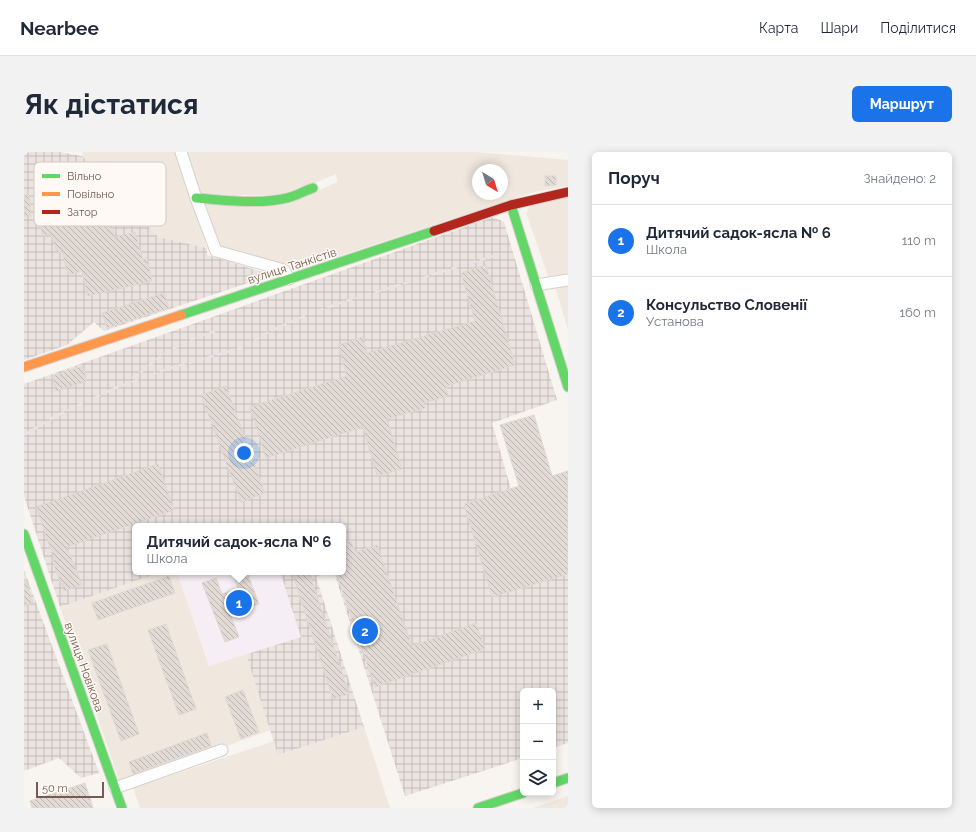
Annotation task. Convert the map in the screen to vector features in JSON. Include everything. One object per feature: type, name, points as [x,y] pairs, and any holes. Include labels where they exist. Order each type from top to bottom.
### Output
[{"type":"street","points":[[181,152],[216,251],[284,270],[289,280]]},
{"type":"street","points":[[196,198],[268,201],[286,199],[313,188]]},
{"type":"street","name":"вулиця Танкістів","points":[[24,367],[511,205],[568,192]]},
{"type":"street","points":[[511,205],[568,387]]},
{"type":"street","points":[[536,285],[568,280]]},
{"type":"street","name":"вулиця Новікова","points":[[24,534],[122,808]]},
{"type":"street","points":[[115,788],[222,750]]},
{"type":"street","points":[[556,782],[568,778]]},
{"type":"street","points":[[478,808],[520,794]]},
{"type":"shaded area","points":[[24,152],[59,152],[82,156],[88,162],[34,162],[34,226],[148,226],[158,237],[207,248],[207,255],[272,275],[104,331],[94,322],[67,345],[24,360]]},
{"type":"shaded area","points":[[83,152],[176,152],[207,248],[158,237],[148,226],[166,226],[166,162],[88,162],[82,156]]},
{"type":"shaded area","points":[[187,152],[476,152],[568,160],[568,186],[534,192],[302,268],[220,247],[204,203],[294,202],[337,182],[336,174],[288,194],[273,196],[199,194]]},
{"type":"shaded area","points":[[568,197],[568,274],[548,276],[526,212],[533,203]]},
{"type":"shaded area","points":[[493,217],[504,222],[557,400],[492,423],[511,489],[568,471],[568,743],[556,747],[556,688],[520,688],[520,759],[405,796],[335,575],[346,575],[346,523],[132,523],[132,575],[152,575],[60,607],[24,496],[24,384]]},
{"type":"shaded area","points":[[568,284],[568,330],[555,286]]},
{"type":"shaded area","points":[[24,570],[99,773],[81,778],[59,758],[24,771]]},
{"type":"shaded area","points":[[152,575],[178,575],[209,666],[246,654],[271,730],[120,783],[60,607]]},
{"type":"shaded area","points":[[178,575],[281,575],[301,637],[209,666]]},
{"type":"shaded area","points":[[281,575],[321,575],[316,577],[364,727],[278,755],[246,654],[300,637]]},
{"type":"shaded area","points":[[364,727],[390,808],[140,808],[133,788],[274,741],[279,755]]},
{"type":"shaded area","points":[[568,796],[568,808],[533,808]]},
{"type":"building","points":[[545,176],[556,176],[556,185],[545,186]]},
{"type":"building","points":[[24,195],[29,195],[31,216],[24,216]]},
{"type":"building","points":[[40,226],[112,226],[115,237],[135,232],[143,260],[147,259],[152,281],[88,296],[82,271],[68,275],[62,252],[57,253],[51,234],[43,236]]},
{"type":"building","points":[[486,265],[515,365],[446,386],[448,396],[424,403],[425,408],[387,419],[402,469],[377,476],[363,427],[266,458],[250,407],[347,376],[338,345],[363,337],[367,353],[475,321],[461,273]]},
{"type":"building","points":[[164,293],[169,308],[107,328],[102,313]]},
{"type":"building","points":[[83,366],[87,381],[56,391],[52,376]]},
{"type":"building","points":[[226,386],[265,493],[241,502],[201,395]]},
{"type":"building","points":[[534,415],[552,476],[568,471],[568,574],[492,597],[464,504],[519,486],[500,425]]},
{"type":"building","points":[[158,464],[174,510],[136,523],[132,523],[132,525],[67,547],[82,585],[64,591],[52,560],[54,559],[36,507]]},
{"type":"building","points":[[351,540],[355,552],[377,545],[412,646],[476,623],[485,649],[375,687],[337,575],[346,575],[346,542]]},
{"type":"building","points":[[233,575],[248,575],[259,604],[245,609],[240,596],[225,601],[239,637],[225,642],[202,583],[216,578],[222,594],[238,588]]},
{"type":"building","points":[[293,575],[310,575],[349,694],[333,699]]},
{"type":"building","points":[[169,576],[175,593],[98,620],[92,603]]},
{"type":"building","points":[[24,579],[33,602],[24,606]]},
{"type":"building","points":[[166,624],[196,709],[179,715],[148,630]]},
{"type":"building","points":[[107,644],[139,734],[121,741],[88,650]]},
{"type":"building","points":[[243,690],[259,732],[241,739],[225,697]]},
{"type":"building","points":[[207,733],[211,746],[133,774],[129,762]]},
{"type":"building","points":[[85,783],[93,808],[32,808],[30,801]]},
{"type":"railway","points":[[113,389],[167,369],[238,349],[275,329],[337,304],[500,254]]},
{"type":"railway","points":[[132,378],[160,357],[187,341],[217,331]]},
{"type":"railway","points":[[24,435],[56,416],[117,387]]},
{"type":"traffic: fast","points":[[196,198],[242,201],[276,200],[290,197],[313,188]]},
{"type":"traffic: fast","points":[[511,205],[568,387]]},
{"type":"traffic: fast","points":[[181,315],[434,231]]},
{"type":"traffic: fast","points":[[24,534],[122,808]]},
{"type":"traffic: fast","points":[[556,782],[568,778]]},
{"type":"traffic: fast","points":[[478,808],[520,794]]},
{"type":"traffic: slow","points":[[24,367],[181,315]]},
{"type":"traffic: jam","points":[[434,231],[511,205],[568,192]]},
{"type":"place","name":"Дитячий садок-ясла № 6","points":[[239,603]]},
{"type":"place","name":"Консульство Словенії","points":[[365,631]]}]
